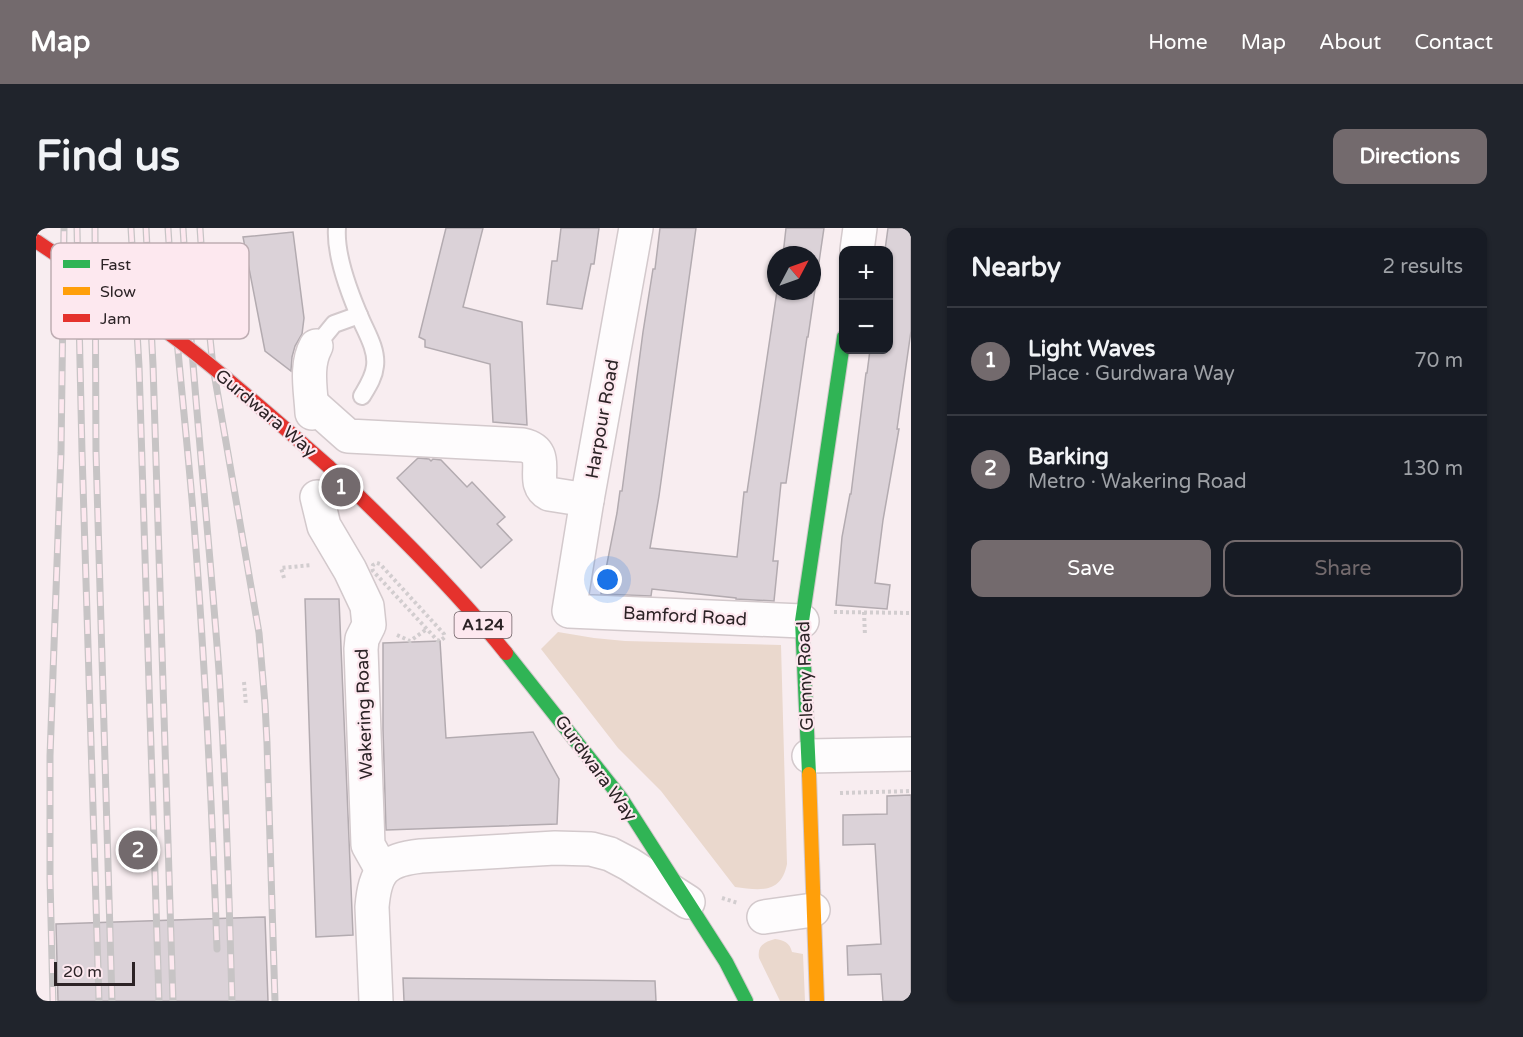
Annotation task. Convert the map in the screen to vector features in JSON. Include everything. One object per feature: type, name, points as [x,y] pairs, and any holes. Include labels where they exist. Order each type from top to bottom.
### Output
[{"type":"main road","name":"Gurdwara Way","points":[[36,241],[51,251]]},
{"type":"main road","name":"Gurdwara Way","points":[[176,339],[258,405],[328,466],[398,533],[494,638],[621,798],[726,962],[746,1001]]},
{"type":"main road","name":"Glenny Road","points":[[817,1001],[809,756],[814,616],[841,354]]},
{"type":"street","name":"Harpour Road","points":[[569,611],[636,228]]},
{"type":"street","points":[[857,246],[860,228]]},
{"type":"street","points":[[316,346],[310,364],[312,409],[348,436],[531,447],[539,458],[540,484],[545,492],[587,500]]},
{"type":"street","name":"Wakering Road","points":[[317,497],[324,526],[362,594],[368,615],[369,625],[362,639],[361,649],[368,846],[382,870]]},
{"type":"street","name":"Bamford Road","points":[[569,611],[814,616]]},
{"type":"street","points":[[809,756],[911,754]]},
{"type":"street","name":"Gurdwara Way","points":[[382,870],[400,858],[555,848],[591,849],[610,854],[688,902]]},
{"type":"street","points":[[376,1001],[372,907],[375,885],[382,870]]},
{"type":"street","points":[[764,917],[813,910]]},
{"type":"lane","points":[[338,228],[340,256],[359,315],[372,346],[376,364],[371,381],[362,396]]},
{"type":"lane","points":[[316,346],[334,324],[359,315]]},
{"type":"path","points":[[284,578],[281,568],[346,562]]},
{"type":"path","points":[[380,564],[445,637],[440,641],[437,640],[430,632],[373,571],[373,565],[380,564]]},
{"type":"path","points":[[864,612],[865,636]]},
{"type":"path","points":[[814,616],[864,612],[911,614]]},
{"type":"path","points":[[244,682],[246,705]]},
{"type":"path","points":[[810,794],[911,790]]},
{"type":"shaded area","points":[[558,632],[625,641],[781,645],[787,864],[780,881],[774,886],[760,889],[735,887],[661,791],[618,748],[541,649]]},
{"type":"shaded area","points":[[775,939],[786,942],[792,952],[803,954],[805,1001],[780,1001],[759,958],[762,945]]},
{"type":"building","points":[[446,228],[483,228],[463,307],[522,322],[527,425],[493,422],[490,364],[425,347],[425,340],[419,337]]},
{"type":"building","points":[[561,228],[599,228],[594,264],[591,264],[582,309],[547,304],[552,261],[557,261]]},
{"type":"building","points":[[660,228],[696,228],[650,548],[737,557],[744,492],[747,492],[776,300],[813,300],[786,483],[781,483],[773,561],[778,561],[774,601],[652,589],[651,596],[601,594],[620,491],[622,491],[643,332],[653,269],[655,269]]},
{"type":"building","points":[[786,228],[824,228],[821,248],[821,246],[784,246]]},
{"type":"building","points":[[888,228],[911,228],[911,331],[897,429],[899,429],[875,583],[890,585],[887,609],[836,605],[842,537],[851,494],[869,354],[893,354],[893,246],[886,246]]},
{"type":"building","points":[[293,232],[304,318],[302,334],[292,357],[291,371],[265,351],[249,268],[249,243],[244,243],[243,237]]},
{"type":"building","points":[[418,458],[431,461],[441,460],[467,487],[472,482],[505,517],[497,524],[512,540],[481,568],[397,478]]},
{"type":"building","points":[[305,599],[339,599],[353,935],[316,937]]},
{"type":"building","points":[[440,641],[446,738],[533,732],[559,779],[557,824],[386,830],[383,643]]},
{"type":"building","points":[[911,795],[911,1001],[883,1001],[881,974],[848,975],[847,946],[881,944],[875,844],[843,845],[843,815],[887,814],[887,796]]},
{"type":"building","points":[[265,917],[268,1001],[58,1001],[56,924]]},
{"type":"building","points":[[403,978],[655,981],[656,1001],[404,1001]]},
{"type":"railway","points":[[64,228],[64,243]]},
{"type":"railway","points":[[77,228],[77,243]]},
{"type":"railway","points":[[95,228],[95,243]]},
{"type":"railway","points":[[131,228],[132,243]]},
{"type":"railway","points":[[146,228],[147,243]]},
{"type":"railway","points":[[168,228],[169,243]]},
{"type":"railway","points":[[183,228],[184,243]]},
{"type":"railway","points":[[200,228],[201,243]]},
{"type":"railway","points":[[53,1001],[50,756],[61,453],[63,339]]},
{"type":"railway","points":[[79,339],[99,1001]]},
{"type":"railway","points":[[95,339],[96,452],[112,1001]]},
{"type":"railway","points":[[137,339],[159,1001]]},
{"type":"railway","points":[[152,339],[173,1001]]},
{"type":"railway","points":[[177,339],[198,576],[208,736],[217,949]]},
{"type":"railway","points":[[191,339],[219,671],[232,1001]]},
{"type":"railway","points":[[210,339],[259,633],[267,743],[275,1001]]},
{"type":"traffic: fast","points":[[809,774],[802,621],[841,354]]},
{"type":"traffic: fast","points":[[506,653],[621,798],[726,962],[746,1001]]},
{"type":"traffic: slow","points":[[809,774],[817,1001]]},
{"type":"traffic: jam","points":[[36,241],[51,251]]},
{"type":"traffic: jam","points":[[176,339],[238,388],[328,466]]},
{"type":"traffic: jam","points":[[328,466],[442,580],[506,653]]},
{"type":"place","name":"Light Waves","points":[[341,487]]},
{"type":"place","name":"Barking","points":[[138,850]]}]
